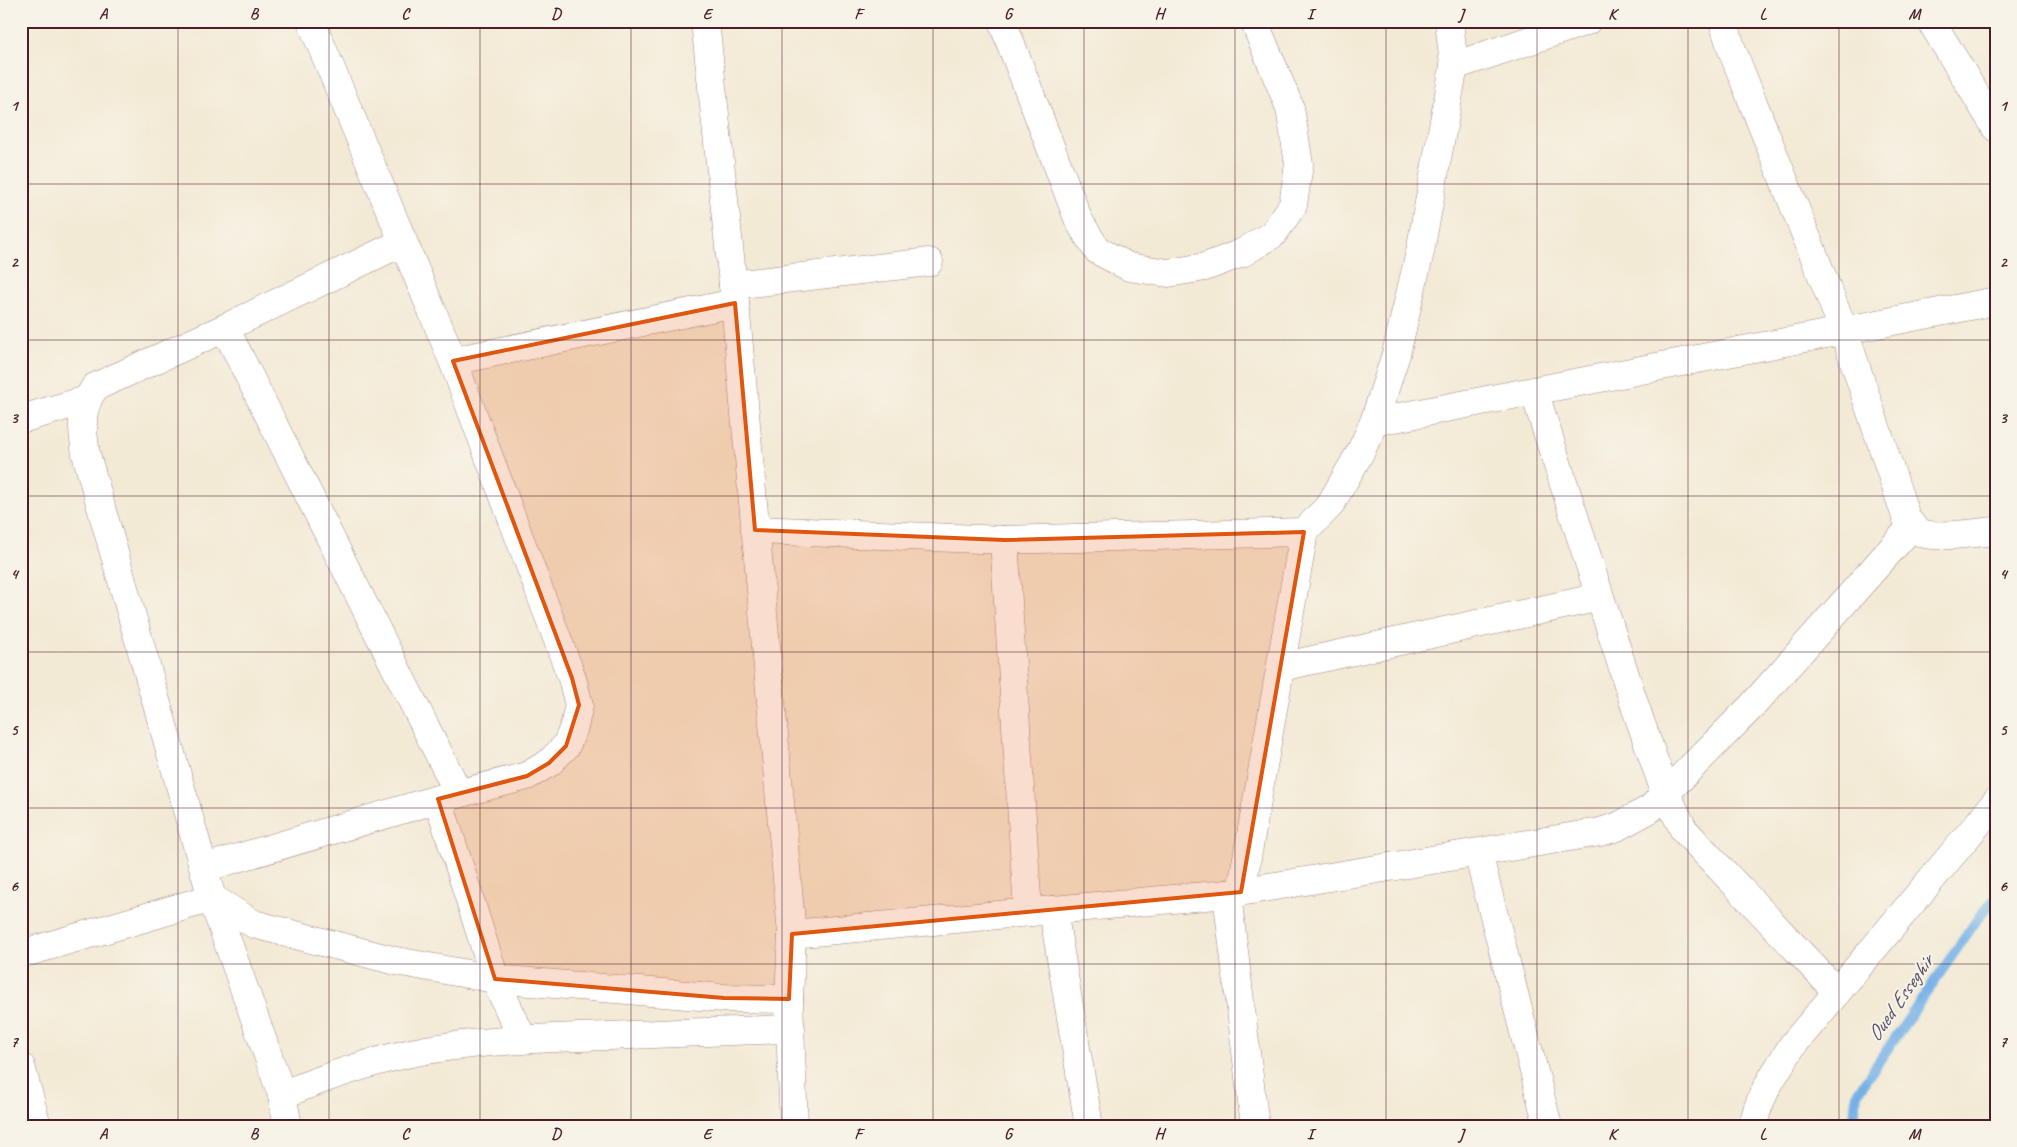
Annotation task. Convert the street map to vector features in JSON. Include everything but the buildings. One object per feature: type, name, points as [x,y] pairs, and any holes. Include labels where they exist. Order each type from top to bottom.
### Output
[{"type":"street","points":[[204,868],[449,796],[527,776],[548,764],[566,746],[574,727],[578,705],[572,678],[453,360],[402,242],[312,21]]},
{"type":"street","points":[[705,21],[734,294],[792,934],[790,999],[794,1126]]},
{"type":"street","points":[[1002,21],[1079,221],[1097,250],[1129,267],[1168,273],[1205,267],[1242,253],[1273,234],[1293,205],[1299,164],[1290,108],[1254,21]]},
{"type":"street","points":[[1255,1126],[1234,893],[1281,666],[1304,532],[1330,505],[1361,451],[1374,422],[1396,354],[1420,252],[1454,66],[1450,21]]},
{"type":"street","points":[[1454,66],[1586,21]]},
{"type":"street","points":[[1724,21],[1732,50],[1844,331],[1902,507],[1912,526],[1921,533],[1932,536],[1996,531]]},
{"type":"street","points":[[1930,21],[1996,128]]},
{"type":"street","points":[[288,1126],[282,1095],[212,898],[86,454],[82,418],[87,400],[95,387],[226,328],[402,242]]},
{"type":"street","points":[[453,360],[734,294],[929,262]]},
{"type":"street","points":[[1374,422],[1996,301]]},
{"type":"street","points":[[226,328],[449,796],[495,979],[523,1040]]},
{"type":"street","points":[[1534,391],[1635,706],[1665,792],[1684,830],[1836,992]]},
{"type":"street","points":[[21,420],[87,400]]},
{"type":"street","points":[[792,934],[1234,893],[1478,853],[1600,832],[1618,827],[1650,809],[1752,706],[1912,526]]},
{"type":"street","points":[[755,530],[1004,540],[1304,532]]},
{"type":"street","points":[[1004,540],[1041,911],[1089,1126]]},
{"type":"street","points":[[1281,666],[1600,597]]},
{"type":"street","points":[[1754,1126],[1757,1107],[1767,1086],[1792,1046],[1996,802]]},
{"type":"street","points":[[1478,853],[1548,1126]]},
{"type":"street","points":[[21,954],[212,898],[254,924],[396,961],[495,979],[724,998],[790,999]]},
{"type":"street","points":[[282,1095],[319,1079],[425,1050],[523,1040],[792,1029]]},
{"type":"street","points":[[21,1067],[36,1126]]},
{"type":"highlighted area","points":[[735,303],[755,530],[1004,540],[1304,532],[1241,892],[792,934],[789,999],[724,998],[495,979],[438,799],[527,776],[549,763],[566,746],[579,705],[572,678],[453,361]]},
{"type":"waterway","name":"Oued Esseghir","points":[[1853,1126],[1857,1093],[1981,914],[1996,899]]}]
